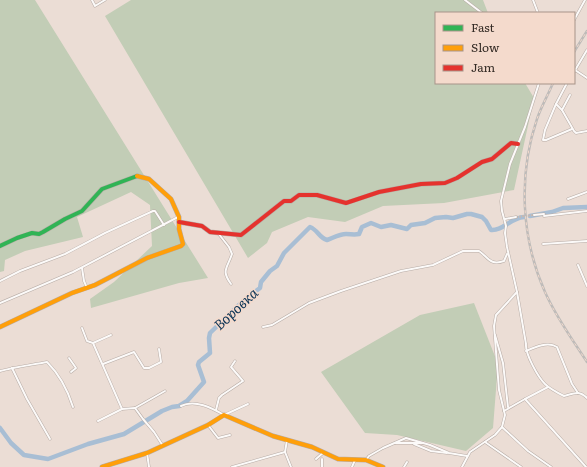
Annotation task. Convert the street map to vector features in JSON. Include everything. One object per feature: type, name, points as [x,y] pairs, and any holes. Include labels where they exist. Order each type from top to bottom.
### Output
[{"type":"street","points":[[92,0],[95,6],[105,0]]},
{"type":"street","points":[[465,0],[481,12]]},
{"type":"street","points":[[533,0],[538,12]]},
{"type":"street","points":[[575,18],[585,0]]},
{"type":"street","points":[[587,50],[575,71],[587,78]]},
{"type":"street","points":[[539,84],[525,127],[510,164],[501,195],[501,206],[506,226],[505,233],[508,253],[517,292],[528,358],[544,383],[548,386],[564,396],[582,393],[587,398]]},
{"type":"street","points":[[566,84],[545,130],[543,140],[572,129]]},
{"type":"street","points":[[562,110],[570,95]]},
{"type":"street","points":[[556,104],[562,110],[572,129],[576,133],[587,130]]},
{"type":"street","points":[[179,222],[202,226],[210,232],[240,235],[284,201],[291,201],[299,195],[317,195],[346,203],[379,192],[421,184],[445,183],[457,178],[482,162],[492,158],[511,143],[518,144]]},
{"type":"street","points":[[0,246],[22,236],[32,233],[39,234],[43,232],[82,211],[102,189],[138,176],[149,179],[171,199],[180,216],[179,229],[183,244],[148,258],[87,288],[72,293],[0,327]]},
{"type":"street","points":[[568,198],[587,192]]},
{"type":"street","points":[[0,281],[20,271],[65,254],[105,233],[153,211],[158,214],[164,225]]},
{"type":"street","points":[[534,215],[587,211]]},
{"type":"street","points":[[0,303],[46,285],[82,268],[180,216]]},
{"type":"street","points":[[504,219],[516,217]]},
{"type":"street","points":[[218,233],[229,247],[232,254],[225,271],[225,276],[231,284]]},
{"type":"street","points":[[543,244],[587,241]]},
{"type":"street","points":[[263,327],[272,325],[289,314],[316,301],[390,274],[433,265],[463,251],[479,251],[488,260],[498,262],[504,260],[508,253]]},
{"type":"street","points":[[578,265],[587,286]]},
{"type":"street","points":[[82,268],[87,288]]},
{"type":"street","points":[[463,467],[467,456],[473,449],[495,435],[502,428],[505,415],[499,390],[494,326],[496,315],[517,292]]},
{"type":"street","points":[[82,328],[87,341],[93,343],[111,335]]},
{"type":"street","points":[[494,334],[503,363],[508,407]]},
{"type":"street","points":[[93,343],[122,409]]},
{"type":"street","points":[[526,351],[552,344],[557,347],[569,378],[578,393]]},
{"type":"street","points":[[102,364],[134,352],[144,368],[149,368],[161,362],[159,349]]},
{"type":"street","points":[[69,358],[76,368],[71,372]]},
{"type":"street","points":[[216,410],[219,398],[243,381],[231,366],[235,361]]},
{"type":"street","points":[[0,371],[47,362],[68,393],[73,407]]},
{"type":"street","points":[[12,368],[27,399],[50,439]]},
{"type":"street","points":[[504,411],[508,407],[548,386]]},
{"type":"street","points":[[98,421],[122,409],[135,408],[165,391]]},
{"type":"street","points":[[525,399],[586,467]]},
{"type":"street","points":[[181,406],[190,403],[216,410],[224,415],[273,436],[312,447],[338,459],[366,460],[383,467]]},
{"type":"street","points":[[102,467],[147,453],[208,425],[224,415],[248,404]]},
{"type":"street","points":[[135,408],[154,432],[162,446]]},
{"type":"street","points":[[208,425],[218,438],[230,435]]},
{"type":"street","points":[[502,428],[528,451],[551,467]]},
{"type":"street","points":[[366,460],[369,456],[382,448],[406,438],[450,453]]},
{"type":"street","points":[[287,440],[285,452],[292,467]]},
{"type":"street","points":[[485,442],[521,467]]},
{"type":"street","points":[[394,443],[424,443]]},
{"type":"street","points":[[414,444],[431,451],[467,456]]},
{"type":"street","points":[[232,467],[285,452]]},
{"type":"street","points":[[316,459],[324,452]]},
{"type":"street","points":[[147,453],[149,467]]},
{"type":"street","points":[[322,459],[322,467]]},
{"type":"street","points":[[352,467],[355,460]]},
{"type":"street","points":[[404,467],[407,462]]},
{"type":"green space","points":[[0,0],[35,0],[208,278],[179,283],[91,308],[90,299],[114,282],[152,246],[150,205],[131,192],[77,217],[83,237],[25,251],[5,260],[4,271],[0,272]]},
{"type":"green space","points":[[131,0],[483,0],[488,12],[435,12],[435,84],[526,84],[534,98],[514,190],[444,203],[383,206],[345,222],[308,217],[272,232],[267,243],[248,258],[105,16]]},
{"type":"green space","points":[[474,303],[498,364],[493,428],[466,451],[397,435],[365,433],[321,372],[420,315]]},
{"type":"waterway","name":"Воровка","points":[[530,216],[552,212],[563,208],[587,207]]},
{"type":"waterway","name":"Воровка","points":[[0,428],[11,443],[24,455],[48,459],[88,444],[124,434],[162,411],[179,406],[187,401],[204,382],[198,365],[199,362],[210,353],[210,333],[244,300],[260,288],[261,282],[270,271],[277,266],[284,253],[310,227],[322,238],[327,240],[343,234],[359,234],[362,227],[371,223],[381,227],[391,225],[407,229],[411,225],[425,223],[435,218],[453,218],[471,214],[482,217],[491,230],[495,230],[524,217]]},
{"type":"tunnel","points":[[516,217],[534,215]]},
{"type":"railway","points":[[575,50],[587,31]]},
{"type":"railway","points":[[553,84],[537,119],[527,162],[525,184],[527,228],[537,271],[549,301],[587,362]]},
{"type":"traffic: fast","points":[[0,246],[32,233],[39,234],[43,232],[82,211],[102,189],[137,176]]},
{"type":"traffic: slow","points":[[0,327],[72,293],[95,285],[147,258],[183,244],[179,229],[179,217],[171,199],[149,179],[137,176]]},
{"type":"traffic: slow","points":[[102,467],[147,453],[208,425],[224,415],[273,436],[312,447],[338,459],[366,460],[383,467]]},
{"type":"traffic: jam","points":[[179,222],[202,226],[210,232],[241,235],[284,201],[291,201],[299,195],[317,195],[346,203],[379,192],[421,184],[445,183],[457,178],[482,162],[492,159],[511,143],[518,144]]}]
